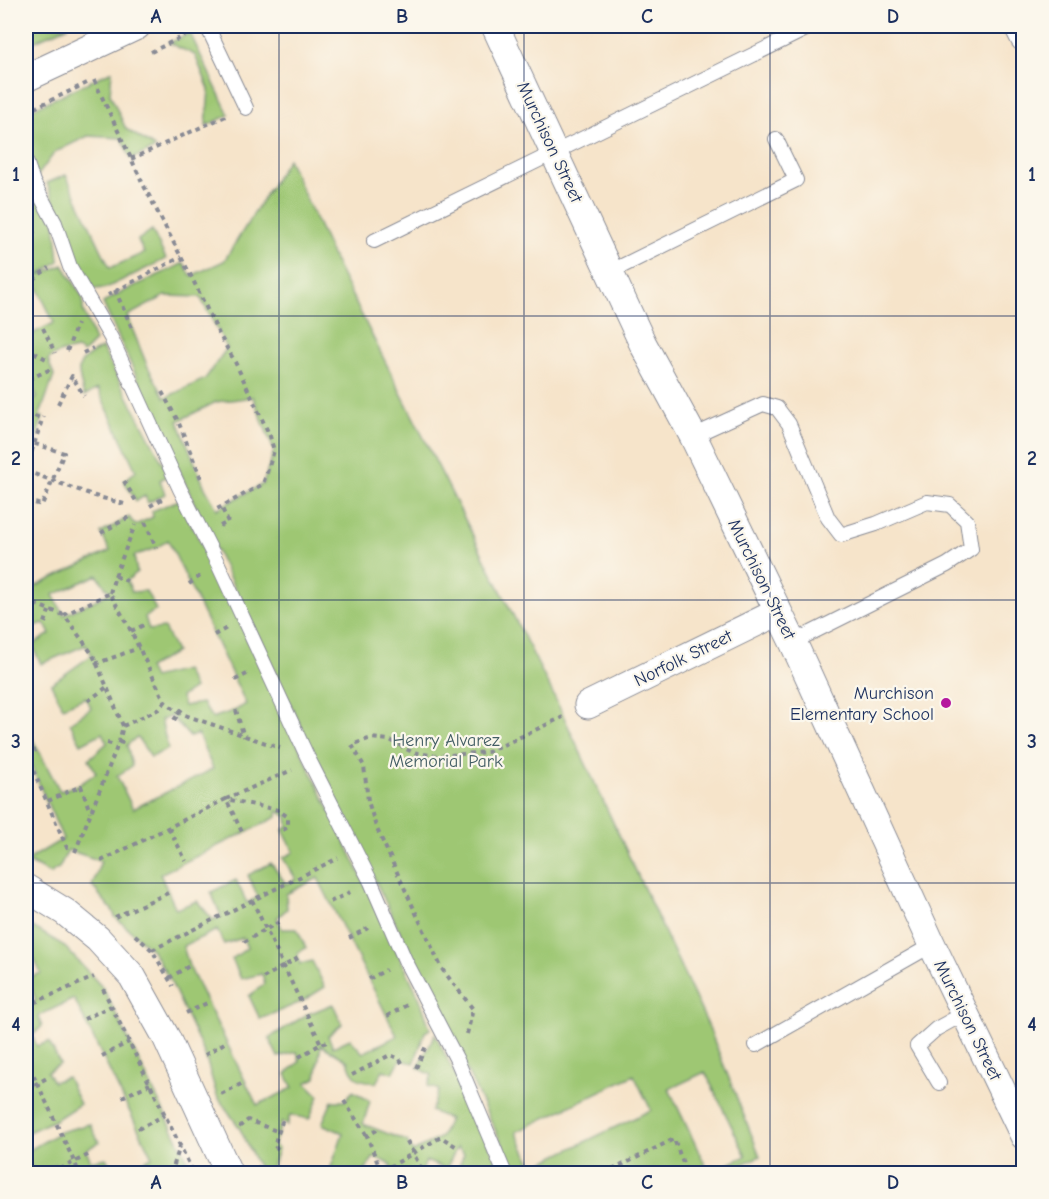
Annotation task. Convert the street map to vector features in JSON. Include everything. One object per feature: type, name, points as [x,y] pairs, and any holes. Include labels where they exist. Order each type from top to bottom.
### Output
[{"type":"street","points":[[26,78],[137,26]]},
{"type":"street","name":"Murchison Street","points":[[495,26],[644,344],[693,436],[793,642],[932,945],[1023,1136]]},
{"type":"street","points":[[1018,26],[1023,38]]},
{"type":"street","name":"Norfolk Street","points":[[588,705],[778,612]]},
{"type":"street","points":[[26,888],[65,912],[98,939],[132,976],[166,1037],[229,1173]]},
{"type":"lane","points":[[207,26],[246,108]]},
{"type":"lane","points":[[374,241],[812,26]]},
{"type":"lane","points":[[610,272],[796,180],[776,139]]},
{"type":"lane","points":[[26,161],[33,182],[55,223],[70,267],[111,338],[308,759],[457,1060],[505,1173]]},
{"type":"lane","points":[[693,436],[763,404],[777,408],[789,424],[828,518],[841,535],[876,524],[927,502],[950,505],[967,521],[971,549],[947,565],[793,642]]},
{"type":"lane","points":[[756,1045],[932,945]]},
{"type":"lane","points":[[939,1083],[917,1046],[936,1029],[965,1013]]},
{"type":"path","points":[[94,80],[131,159],[253,397],[270,436],[274,451],[263,484],[217,509],[211,498]]},
{"type":"path","points":[[131,159],[246,108]]},
{"type":"path","points":[[26,135],[34,109]]},
{"type":"path","points":[[93,306],[115,290],[181,257]]},
{"type":"path","points":[[115,290],[136,338]]},
{"type":"path","points":[[67,351],[79,320]]},
{"type":"path","points":[[43,328],[55,353]]},
{"type":"path","points":[[26,348],[48,360]]},
{"type":"path","points":[[29,379],[51,369]]},
{"type":"path","points":[[58,404],[72,376],[84,396]]},
{"type":"path","points":[[161,390],[178,422],[205,488]]},
{"type":"path","points":[[26,413],[43,418],[26,470],[95,496],[128,505]]},
{"type":"path","points":[[26,441],[64,453],[42,505],[26,501]]},
{"type":"path","points":[[124,481],[136,501]]},
{"type":"path","points":[[215,529],[228,522],[221,506]]},
{"type":"path","points":[[101,533],[129,517]]},
{"type":"path","points":[[145,522],[156,548]]},
{"type":"path","points":[[135,525],[110,593],[165,702],[179,713],[308,759]]},
{"type":"path","points":[[115,576],[127,581]]},
{"type":"path","points":[[64,615],[110,593]]},
{"type":"path","points":[[26,601],[64,615],[93,655],[123,726],[75,852]]},
{"type":"path","points":[[45,622],[49,611]]},
{"type":"path","points":[[131,631],[146,624]]},
{"type":"path","points":[[95,664],[139,648]]},
{"type":"path","points":[[88,701],[107,687]]},
{"type":"path","points":[[123,726],[159,709],[165,702]]},
{"type":"path","points":[[457,1060],[467,1037],[473,1009],[442,969],[388,855],[368,801],[364,766],[352,745],[371,738],[390,740],[412,752],[437,756],[488,752],[588,705]]},
{"type":"path","points":[[174,720],[184,706]]},
{"type":"path","points":[[236,710],[244,737]]},
{"type":"path","points":[[107,743],[127,744]]},
{"type":"path","points":[[36,750],[26,754],[68,850]]},
{"type":"path","points":[[101,861],[308,759]]},
{"type":"path","points":[[48,801],[80,785],[90,812]]},
{"type":"path","points":[[226,799],[278,810],[288,817],[288,827],[283,830]]},
{"type":"path","points":[[226,799],[243,834]]},
{"type":"path","points":[[169,828],[186,861]]},
{"type":"path","points":[[152,950],[354,850]]},
{"type":"path","points":[[115,917],[168,893]]},
{"type":"path","points":[[252,900],[321,1044]]},
{"type":"path","points":[[244,942],[279,922]]},
{"type":"path","points":[[263,978],[298,958]]},
{"type":"path","points":[[169,978],[189,966]]},
{"type":"path","points":[[90,971],[111,1006],[194,1173]]},
{"type":"path","points":[[26,1006],[94,977]]},
{"type":"path","points":[[186,1013],[207,1003]]},
{"type":"path","points":[[84,1019],[111,1006]]},
{"type":"path","points":[[26,1044],[33,1040]]},
{"type":"path","points":[[299,1057],[330,1041]]},
{"type":"path","points":[[102,1056],[129,1042]]},
{"type":"path","points":[[205,1055],[226,1042]]},
{"type":"path","points":[[352,1075],[390,1055],[400,1059],[402,1063]]},
{"type":"path","points":[[26,1059],[80,1172]]},
{"type":"path","points":[[26,1089],[49,1077]]},
{"type":"path","points":[[217,1096],[245,1082]]},
{"type":"path","points":[[122,1097],[150,1083]]},
{"type":"path","points":[[344,1101],[367,1136],[381,1172]]},
{"type":"path","points":[[138,1128],[165,1115]]},
{"type":"path","points":[[239,1127],[248,1120],[279,1132]]},
{"type":"path","points":[[278,1149],[274,1145],[282,1122],[287,1125]]},
{"type":"path","points":[[367,1136],[377,1130]]},
{"type":"path","points":[[373,1173],[381,1172],[442,1135],[457,1147]]},
{"type":"path","points":[[604,1173],[674,1139],[687,1173]]},
{"type":"path","points":[[407,1141],[422,1170]]},
{"type":"path","points":[[171,1173],[181,1146]]},
{"type":"path","points":[[60,1169],[88,1155]]},
{"type":"green space","points":[[26,26],[69,26],[26,45]]},
{"type":"green space","points":[[190,33],[229,115],[206,126],[209,89],[195,55],[169,43]]},
{"type":"green space","points":[[112,71],[110,94],[126,129],[156,148],[131,159],[121,138],[88,136],[55,152],[33,182],[55,223],[59,261],[37,276],[63,265],[83,298],[83,310],[95,341],[83,353],[77,349],[58,353],[48,360],[54,376],[39,417],[43,417],[34,444],[26,427],[26,404],[37,398],[26,372],[26,337],[54,323],[26,263],[26,112]]},
{"type":"green space","name":"Henry Alvarez Memorial Park","points":[[288,159],[339,270],[555,698],[707,1023],[760,1156],[722,1173],[710,1173],[746,1156],[705,1072],[669,1089],[709,1173],[516,1173],[207,531],[103,303],[184,263],[191,276],[224,261]],"holes":[[[165,296],[200,297],[227,348],[205,379],[165,398],[147,365],[127,316]],[[253,397],[274,451],[263,484],[217,509],[205,488],[178,421],[216,402]],[[634,1075],[651,1110],[533,1167],[516,1132]]]},
{"type":"green space","points":[[66,175],[110,268],[144,253],[138,240],[152,230],[166,259],[106,288],[94,289],[78,270],[47,183]]},
{"type":"green space","points":[[102,348],[169,475],[160,480],[165,494],[148,503],[145,496],[136,501],[124,481],[136,471],[98,389],[84,396],[80,366],[86,358]]},
{"type":"green space","points":[[179,500],[420,999],[430,1029],[425,1032],[414,1063],[400,1060],[393,1073],[383,1070],[376,1083],[354,1076],[348,1061],[321,1045],[316,1078],[306,1083],[319,1096],[309,1119],[290,1115],[287,1125],[282,1122],[274,1145],[278,1149],[272,1168],[285,1173],[261,1173],[239,1127],[217,1096],[205,1055],[169,978],[152,950],[115,917],[113,911],[92,886],[101,861],[68,850],[59,868],[51,874],[26,861],[63,839],[26,754],[26,727],[60,791],[80,784],[96,773],[89,759],[107,743],[102,733],[81,744],[70,723],[91,708],[86,697],[63,707],[51,684],[92,655],[86,645],[41,664],[32,645],[50,634],[44,623],[26,629],[26,587],[28,590],[110,551],[101,533],[129,517],[135,525],[153,517],[152,511]],"holes":[[[168,540],[246,704],[236,710],[212,718],[202,703],[184,706],[181,697],[194,688],[185,670],[153,678],[148,668],[176,652],[164,628],[149,630],[145,617],[156,610],[146,591],[132,592],[127,581],[137,572],[134,556],[156,548]],[[97,575],[110,593],[64,615],[53,595]],[[171,716],[190,737],[198,734],[213,769],[133,809],[117,776],[132,766],[127,745],[137,737],[151,757],[168,749],[161,720]],[[278,811],[287,817],[288,827],[283,830],[294,852],[283,858],[296,879],[286,884],[271,863],[248,875],[258,897],[247,903],[236,880],[211,892],[221,916],[213,920],[197,901],[176,909],[160,874],[277,817]],[[318,878],[397,1036],[363,1053],[350,1039],[333,1047],[328,1036],[342,1024],[333,1004],[306,1015],[269,1038],[278,1057],[297,1052],[300,1061],[286,1074],[293,1088],[257,1105],[189,966],[183,946],[217,930],[224,944],[243,938],[247,948],[232,959],[241,979],[262,974],[265,984],[249,996],[260,1019],[301,1002],[325,987],[312,961],[300,964],[297,953],[306,948],[297,929],[282,929],[277,918],[287,909],[286,894]]]},
{"type":"green space","points":[[26,923],[63,945],[103,988],[194,1173],[119,1173],[152,1157],[74,999],[38,1016],[42,1026],[32,1036],[37,1046],[49,1042],[60,1064],[47,1072],[53,1082],[67,1077],[80,1104],[55,1120],[26,1133],[26,1006],[36,1001],[28,978],[41,973],[26,943]]},
{"type":"green space","points":[[435,1034],[503,1173],[456,1173],[464,1154],[457,1147],[446,1169],[426,1161],[421,1173],[390,1173],[392,1165],[374,1157],[363,1173],[329,1173],[343,1133],[322,1124],[332,1101],[344,1101],[353,1091],[370,1101],[363,1124],[407,1141],[413,1152],[441,1137],[449,1119],[431,1111],[439,1090],[428,1086],[432,1075],[418,1068]]},
{"type":"green space","points":[[90,1124],[99,1142],[86,1150],[91,1161],[106,1158],[114,1173],[61,1173],[56,1164],[34,1173],[26,1152],[60,1132]]},
{"type":"place","name":"Murchison Elementary School","points":[[946,703]]}]
